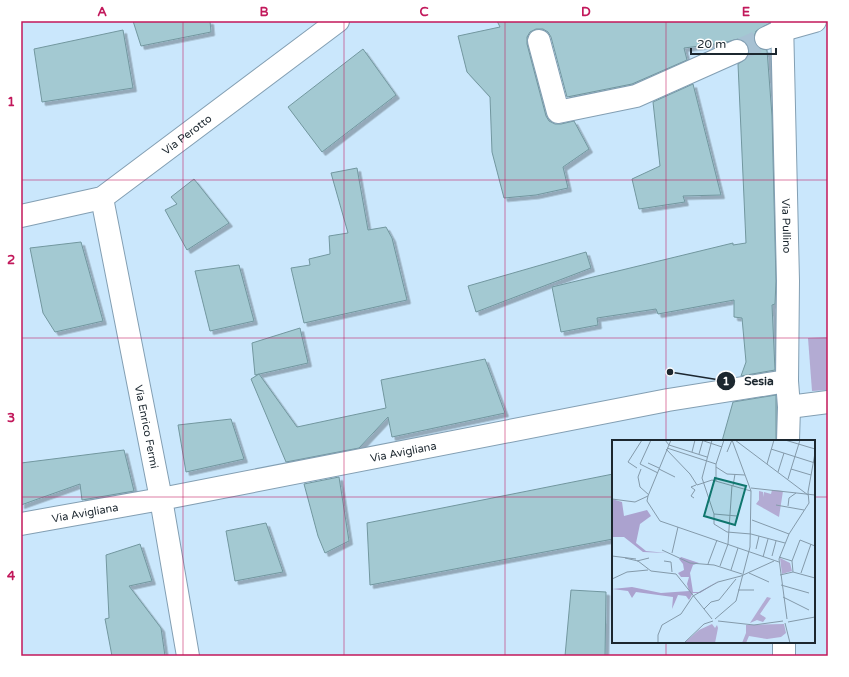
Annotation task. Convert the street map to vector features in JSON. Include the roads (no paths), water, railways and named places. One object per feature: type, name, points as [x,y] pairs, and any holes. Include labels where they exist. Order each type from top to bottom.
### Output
[{"type":"street","name":"Via Perotto","points":[[21,216],[102,198],[338,21]]},
{"type":"street","points":[[777,30],[815,21]]},
{"type":"street","name":"Via Pullino","points":[[777,30],[788,281],[788,440]]},
{"type":"street","points":[[539,41],[558,112],[636,96],[737,51]]},
{"type":"street","name":"Via Enrico Fermi","points":[[102,198],[161,499],[188,656]]},
{"type":"street","name":"Via Avigliana","points":[[21,524],[161,499],[668,400],[787,381]]},
{"type":"street","points":[[788,407],[828,402]]},
{"type":"street","points":[[784,643],[784,656]]},
{"type":"tunnel","points":[[737,51],[766,38]]},
{"type":"place","name":"Sesia","points":[[670,372]]}]
